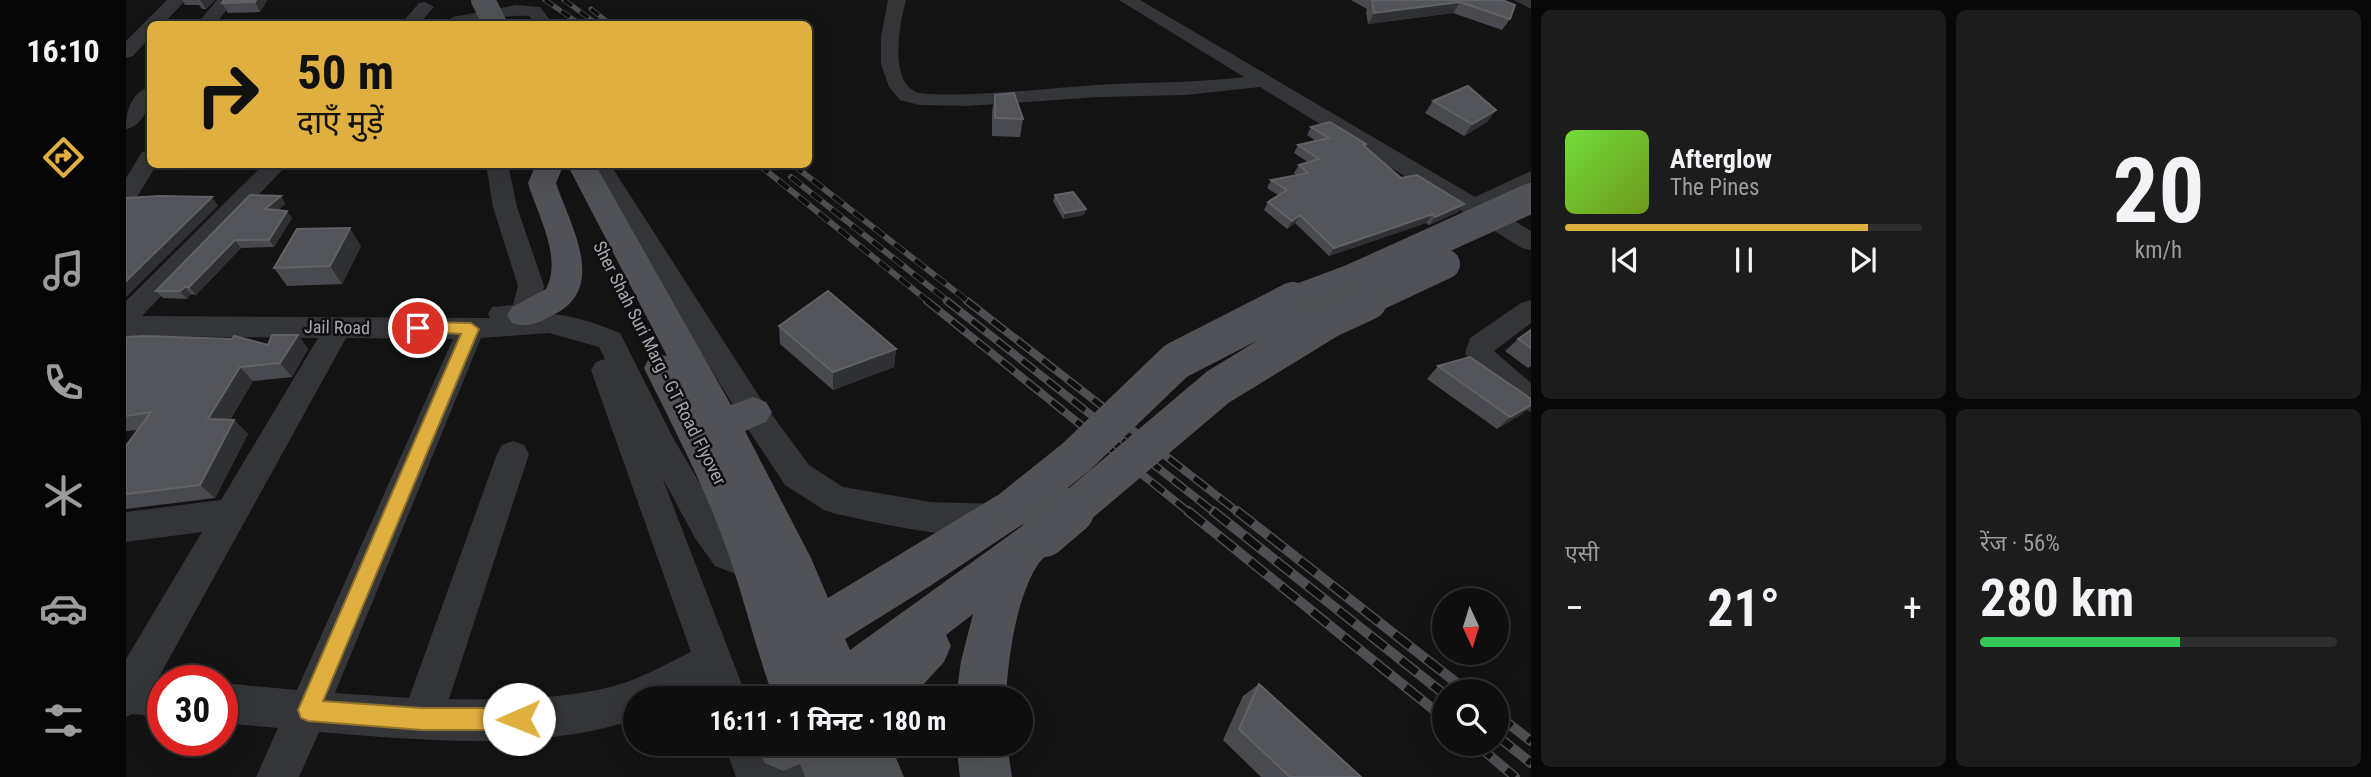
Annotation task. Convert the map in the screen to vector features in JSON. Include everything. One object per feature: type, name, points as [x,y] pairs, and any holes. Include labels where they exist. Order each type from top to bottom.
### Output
[{"type":"main road","points":[[483,0],[494,21]]},
{"type":"main road","points":[[499,0],[510,21]]},
{"type":"main road","points":[[547,304],[569,261],[542,183],[548,168]]},
{"type":"main road","name":"Sher Shah Suri Marg - GT Road Flyover","points":[[561,168],[726,494],[754,565],[798,641]]},
{"type":"main road","name":"Sher Shah Suri Marg - GT Road Flyover","points":[[583,168],[737,418],[795,572],[798,641]]},
{"type":"main road","points":[[891,686],[1012,543],[1076,457],[1176,362],[1294,300],[1352,279],[1531,198]]},
{"type":"main road","points":[[838,686],[1012,543],[1218,387],[1265,355],[1329,319],[1531,224]]},
{"type":"main road","points":[[776,686],[775,665],[798,641],[914,572],[1012,543]]},
{"type":"main road","points":[[982,686],[986,652],[1005,586],[1012,543]]},
{"type":"main road","points":[[798,641],[823,686]]},
{"type":"main road","points":[[795,756],[831,777]]},
{"type":"main road","points":[[869,756],[879,777]]},
{"type":"main road","points":[[879,756],[879,777]]},
{"type":"main road","points":[[983,756],[986,777]]},
{"type":"street","points":[[157,21],[177,0]]},
{"type":"street","points":[[208,21],[226,0]]},
{"type":"street","points":[[897,0],[888,44],[892,72],[905,94],[916,99],[948,100],[1102,91],[1175,90],[1265,81]]},
{"type":"street","points":[[1128,0],[1531,242]]},
{"type":"street","points":[[1523,0],[1531,4]]},
{"type":"street","points":[[413,21],[425,7]]},
{"type":"street","points":[[453,18],[530,10],[538,13],[542,21]]},
{"type":"street","points":[[126,52],[147,31]]},
{"type":"street","points":[[126,124],[147,97]]},
{"type":"street","points":[[126,124],[147,123]]},
{"type":"street","points":[[126,197],[147,162]]},
{"type":"street","points":[[129,315],[273,168]]},
{"type":"street","points":[[498,168],[505,207],[531,286],[547,304],[587,331],[610,340],[685,492],[727,555],[754,565]]},
{"type":"street","points":[[600,168],[737,418],[797,475],[836,500],[931,516],[1012,543]]},
{"type":"street","points":[[1474,207],[1531,178]]},
{"type":"street","points":[[547,304],[545,334],[590,350],[608,375],[722,686]]},
{"type":"street","name":"Jail Road","points":[[129,315],[443,311],[547,304]]},
{"type":"street","name":"Jail Road","points":[[129,315],[340,326],[471,329],[547,304]]},
{"type":"street","points":[[1529,395],[1490,367],[1479,353],[1480,345],[1531,310]]},
{"type":"street","points":[[136,696],[230,514],[340,326]]},
{"type":"street","points":[[277,777],[471,329]]},
{"type":"street","points":[[422,719],[513,454]]},
{"type":"street","points":[[126,527],[230,514]]},
{"type":"street","points":[[663,686],[712,662]]},
{"type":"street","points":[[238,704],[422,719],[519,719],[586,711],[623,702]]},
{"type":"building","points":[[224,0],[256,0],[222,3]]},
{"type":"building","points":[[1372,0],[1502,0],[1515,5],[1510,19],[1460,2],[1374,13]]},
{"type":"building","points":[[1468,86],[1496,110],[1472,124],[1433,101]]},
{"type":"building","points":[[1014,93],[1023,119],[995,118],[995,95]]},
{"type":"building","points":[[1330,122],[1366,144],[1363,145],[1401,178],[1417,175],[1464,204],[1435,217],[1433,214],[1334,248],[1300,215],[1292,221],[1268,202],[1287,190],[1271,180],[1308,173],[1299,165],[1319,159],[1298,145],[1329,138],[1311,127]]},
{"type":"building","points":[[1073,192],[1086,209],[1065,213],[1055,195]]},
{"type":"building","points":[[250,195],[281,196],[265,209],[287,211],[269,240],[235,240],[189,287],[180,291],[156,291]]},
{"type":"building","points":[[212,197],[126,281],[126,198]]},
{"type":"building","points":[[350,228],[330,266],[274,268],[297,229]]},
{"type":"building","points":[[828,291],[896,349],[833,372],[779,326]]},
{"type":"building","points":[[1531,330],[1531,348],[1518,339]]},
{"type":"building","points":[[272,335],[298,335],[280,363],[240,367],[208,419],[234,420],[200,485],[126,494],[126,446],[151,412],[126,416],[126,337],[232,339],[234,336],[268,345]]},
{"type":"building","points":[[1470,357],[1531,399],[1531,405],[1510,417],[1438,366]]},
{"type":"building","points":[[1259,684],[1361,777],[1290,777],[1239,729]]},
{"type":"railway","points":[[545,0],[576,21]]},
{"type":"railway","points":[[564,0],[593,21]]},
{"type":"railway","points":[[591,9],[606,21]]},
{"type":"railway","points":[[763,168],[929,302]]},
{"type":"railway","points":[[797,168],[969,302]]},
{"type":"railway","points":[[791,177],[949,302]]},
{"type":"railway","points":[[927,301],[1190,513]]},
{"type":"railway","points":[[947,301],[1215,513]]},
{"type":"railway","points":[[967,301],[1239,513]]},
{"type":"railway","points":[[1188,511],[1432,708]]},
{"type":"railway","points":[[1213,511],[1432,684]]},
{"type":"railway","points":[[1237,511],[1452,679]]},
{"type":"railway","points":[[1509,724],[1531,741]]},
{"type":"railway","points":[[1509,745],[1531,763]]},
{"type":"railway","points":[[1490,756],[1515,777]]},
{"type":"route","points":[[418,328],[471,329],[308,710],[422,719],[519,719]]}]
